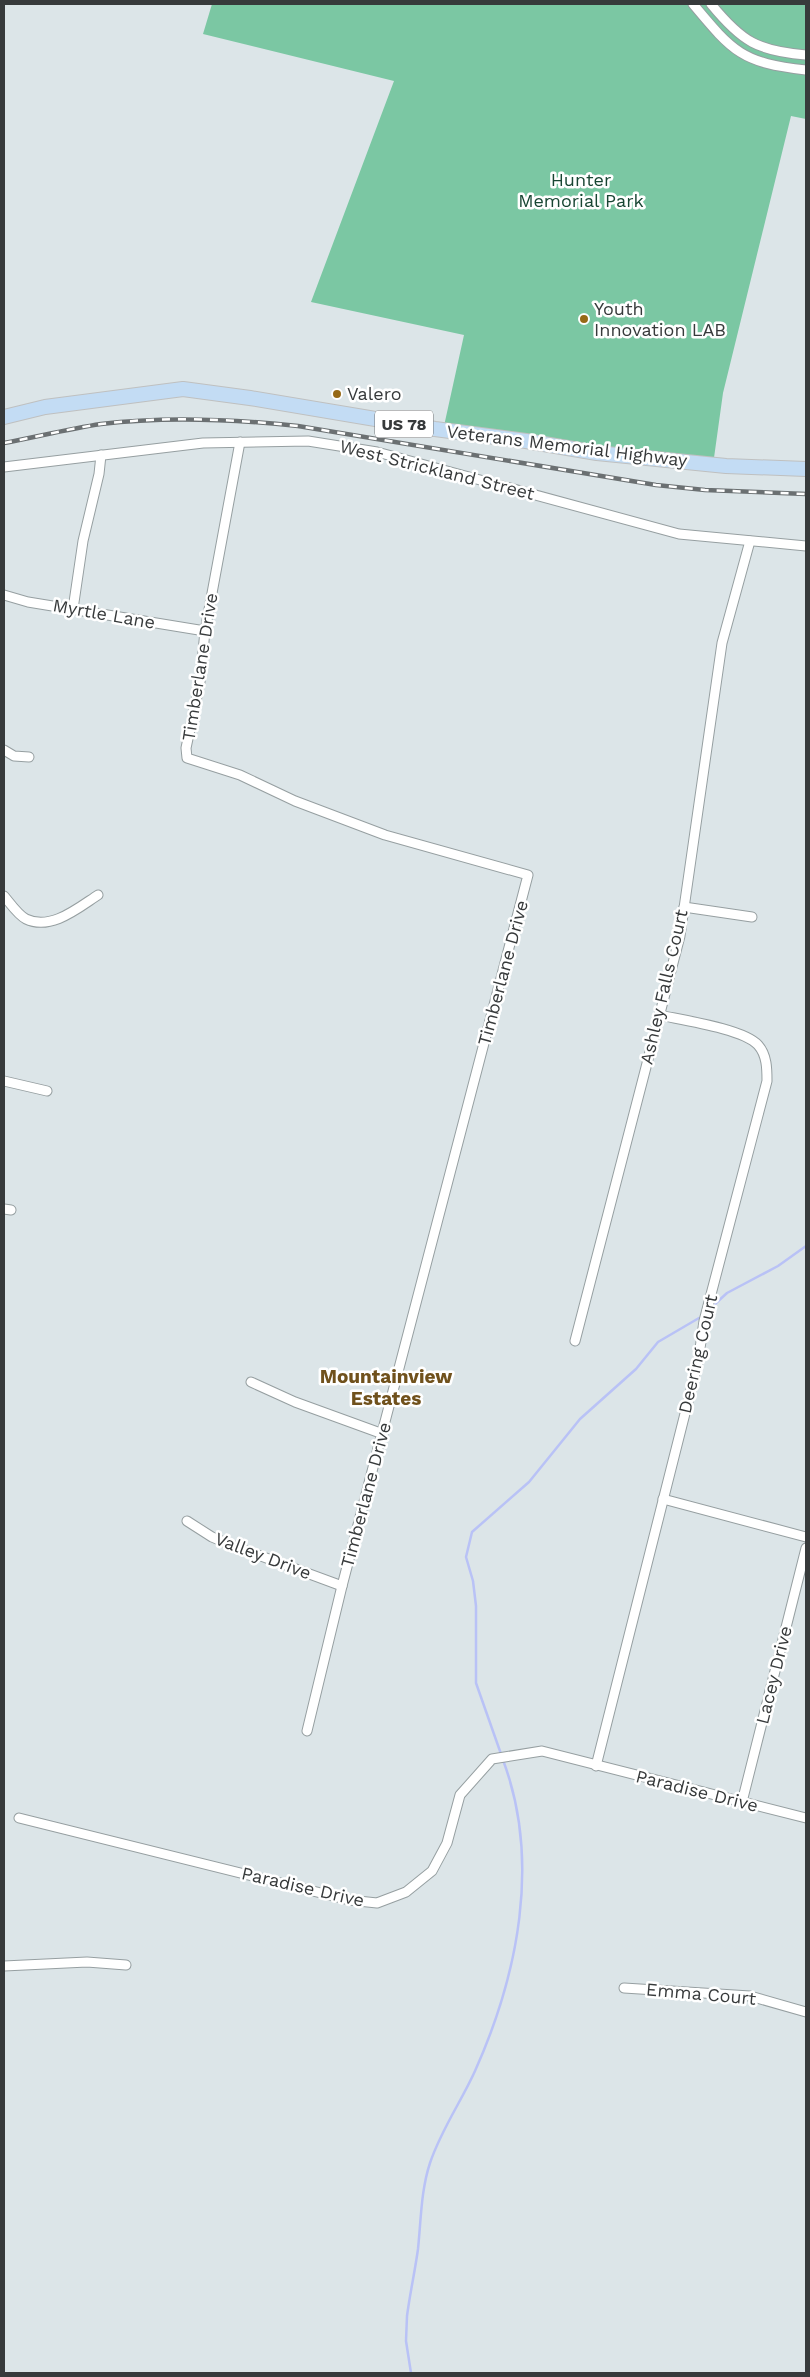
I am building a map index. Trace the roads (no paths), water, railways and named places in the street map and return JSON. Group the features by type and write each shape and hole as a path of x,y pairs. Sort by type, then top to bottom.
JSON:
{"main road":[{"name":"Veterans Memorial Highway","path":"4,417 45,407 183,389 250,398 435,429 526,441 597,454 726,466 806,469"}],"street":[{"path":"693,4 729,46 743,55 770,65 806,70"},
{"path":"711,4 735,31 756,46 780,53 806,55"},
{"name":"West Strickland Street","path":"4,467 177,446 240,442 308,441 377,452 679,534 806,546"},
{"name":"Timberlane Drive","path":"240,442 205,631 200,682 186,748 187,758 240,775 295,801 386,835 528,875 442,1197 383,1434 342,1586 307,1731"},
{"path":"72,609 83,541 99,474 100,455"},
{"name":"Ashley Falls Court","path":"575,1341 680,936 722,643 750,541"},
{"name":"Myrtle Lane","path":"4,595 72,609 205,631"},
{"path":"4,750 14,756 29,757"},
{"path":"4,896 26,919 45,922 64,916 98,895"},
{"path":"684,907 752,917"},
{"name":"Deering Court","path":"596,1766 698,1362 704,1321 767,1081 768,1064 758,1045 744,1034 659,1015"},
{"path":"4,1081 47,1091"},
{"path":"251,1382 295,1402 383,1434"},
{"path":"663,1499 806,1537"},
{"name":"Valley Drive","path":"187,1522 218,1540 342,1586"},
{"name":"Lacey Drive","path":"742,1802 806,1548"},
{"name":"Paradise Drive","path":"19,1818 349,1900 377,1903 406,1892 432,1871 447,1843 460,1795 492,1760 542,1751 806,1818"},
{"path":"4,1966 87,1962 126,1965"},
{"name":"Emma Court","path":"624,1988 750,1996 806,2012"}],"waterway":[{"path":"715,1304 727,1293 778,1266 806,1246"},
{"path":"501,1754 476,1683 476,1606 473,1581 466,1557 472,1532 529,1482 580,1419 636,1369 658,1342 699,1318"},
{"path":"411,2373 406,2341 407,2316 418,2249 423,2194 427,2173 440,2139 475,2071 490,2034 503,1996 513,1957 522,1877 521,1838 514,1798 503,1760"}],"railway":[{"path":"4,443 101,424 174,419 249,422 298,426 656,485 705,490 806,494"}],"place":[{"name":"Youth Innovation LAB","path":"584,319"},
{"name":"Valero","path":"337,394"}],"district":[{"name":"Mountainview Estates","path":"386,1387"}],"park label":[{"name":"Hunter Memorial Park","path":"581,190"}]}
